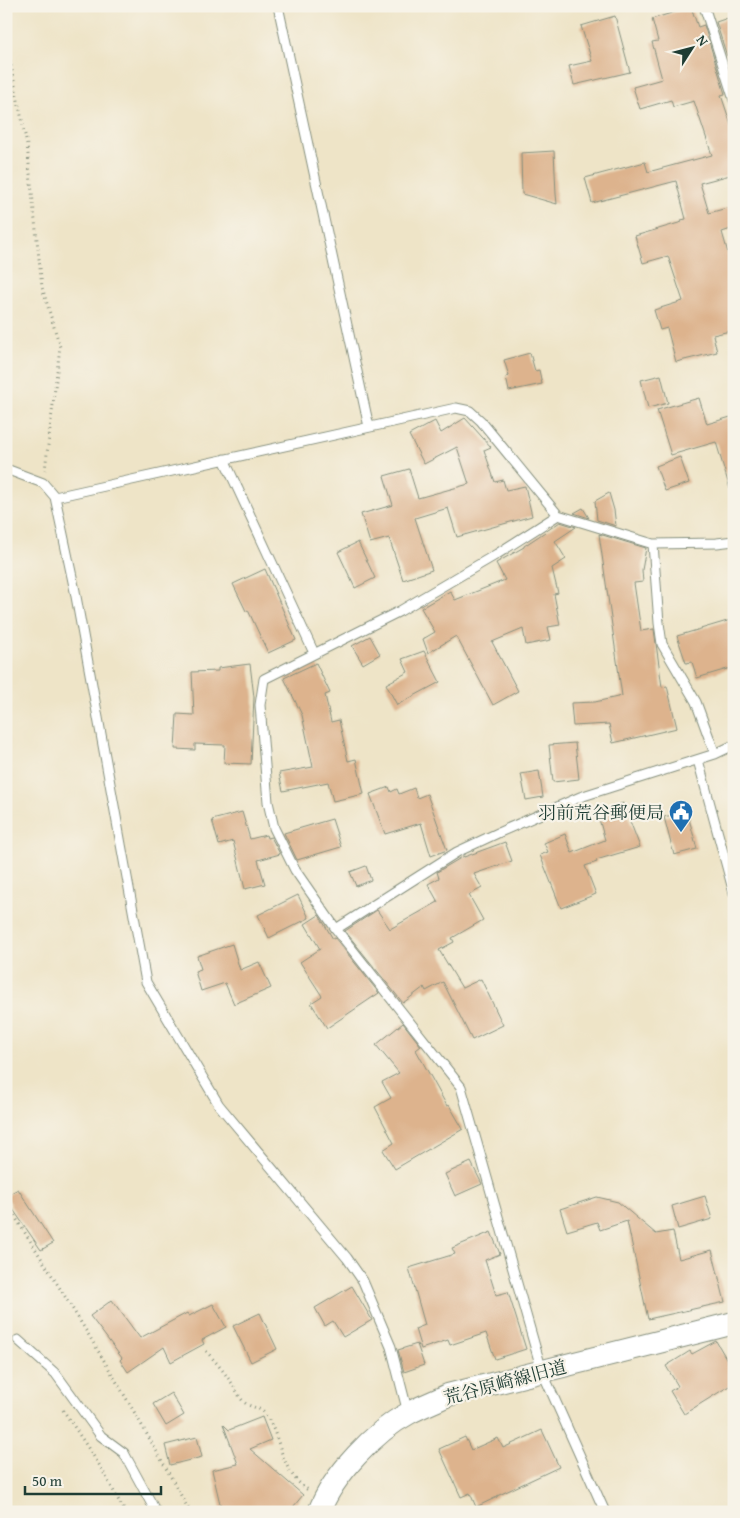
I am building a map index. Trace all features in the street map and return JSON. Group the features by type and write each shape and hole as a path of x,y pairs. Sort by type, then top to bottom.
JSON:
{"street":[{"name":"荒谷原崎線旧道","path":"322,1506 347,1465 385,1430 408,1413 448,1395 734,1323"}],"lane":[{"path":"278,6 369,427"},
{"path":"704,6 734,100"},
{"path":"55,497 456,408 470,411 481,421 558,515 653,544 717,543 734,540"},
{"path":"224,459 314,653"},
{"path":"6,468 43,483 55,497 76,591 146,982 218,1105 347,1258 363,1281 390,1347 408,1413"},
{"path":"558,515 497,554 400,611 264,679 260,705 268,802 274,828 295,870 336,929 461,1087 542,1371 605,1512"},
{"path":"653,544 658,622 662,644 696,702 715,754"},
{"path":"336,929 457,852 500,832 580,797 698,760 734,745"},
{"path":"698,760 734,893"},
{"path":"18,1340 56,1374 101,1436 124,1453 156,1512"}],"path":[{"path":"6,41 27,144 42,287 60,347 43,483"},
{"path":"6,1203 88,1333 190,1512"},
{"path":"206,1352 228,1378 244,1403 263,1412 270,1422 285,1463 300,1485 322,1506"},
{"path":"59,1403 100,1466 125,1512"}],"building":[{"path":"691,7 698,27 704,25 725,94 721,95 734,134 734,174 700,183 709,213 734,206 734,228 722,232 730,260 734,259 734,330 713,335 717,352 676,362 667,328 660,330 654,310 683,301 668,256 643,263 635,236 682,222 681,220 686,219 676,181 592,203 585,178 645,162 648,172 712,155 694,101 673,107 671,100 640,109 633,87 662,79 652,42 658,41 652,19"},
{"path":"615,16 630,72 574,85 569,66 592,61 581,26"},
{"path":"734,16 734,54 727,56 716,22"},
{"path":"554,151 557,204 522,194 521,153"},
{"path":"530,353 535,371 539,370 542,384 509,391 506,377 509,376 504,360"},
{"path":"661,375 668,403 648,408 641,380"},
{"path":"699,398 707,424 734,416 734,489 730,489 716,442 671,455 657,410"},
{"path":"465,418 491,447 484,450 495,482 503,480 506,490 525,486 532,516 457,537 448,508 415,518 432,570 403,580 389,538 370,543 361,514 393,505 384,476 409,469 418,498 469,484 457,447 424,464 409,435 435,421 441,433"},
{"path":"680,457 689,483 665,491 656,466"},
{"path":"609,493 616,526 597,520 595,501"},
{"path":"583,508 589,518 574,513"},
{"path":"560,522 576,527 555,541 566,559 552,568 558,593 554,594 560,625 548,627 551,640 526,645 523,629 492,642 518,691 493,705 456,636 428,653 423,639 435,632 421,608 450,591 455,600 505,580 496,563 524,547"},
{"path":"599,534 646,548 642,570 643,582 634,583 641,631 654,629 662,687 667,686 677,728 613,743 609,724 573,726 571,703 595,702 622,696"},
{"path":"358,542 375,578 355,588 338,552"},
{"path":"265,569 296,640 268,653 248,610 246,611 233,584"},
{"path":"734,619 734,667 697,678 692,662 686,663 677,636"},
{"path":"370,636 380,654 363,664 352,646"},
{"path":"424,651 440,682 397,705 386,684 408,672 402,659"},
{"path":"316,663 330,693 325,695 331,722 339,720 348,761 356,759 364,794 333,801 328,782 283,791 279,773 313,767 302,715 284,678"},
{"path":"250,664 254,697 251,764 224,763 225,745 195,744 195,750 175,749 177,714 194,715 192,672 218,671 218,668"},
{"path":"575,743 579,779 553,782 549,745"},
{"path":"539,771 543,797 526,800 521,774"},
{"path":"389,787 391,792 397,789 399,794 414,788 417,798 427,794 447,850 431,856 421,823 385,834 370,794"},
{"path":"623,803 640,847 596,860 597,862 585,866 596,894 561,908 540,855 548,852 544,843 565,834 572,853 605,840 597,812"},
{"path":"687,811 697,849 674,855 664,817"},
{"path":"242,812 250,839 266,835 267,838 271,837 280,854 258,860 265,884 245,889 233,841 219,845 212,820"},
{"path":"332,819 341,847 297,860 284,833"},
{"path":"505,842 512,861 474,874 482,888 469,895 483,920 452,938 454,942 439,950 462,988 481,979 503,1025 472,1040 443,982 426,991 424,987 403,1003 345,931 377,910 390,929 438,902 428,884 439,878 437,872 464,856"},
{"path":"366,866 371,880 356,886 350,872"},
{"path":"298,895 309,918 269,938 258,915"},
{"path":"319,915 333,939 335,938 379,993 327,1028 311,1003 322,996 300,962 320,949 305,924"},
{"path":"232,944 240,970 259,962 271,988 234,1004 225,983 201,991 195,971 201,969 197,956"},
{"path":"403,1023 421,1046 416,1050 447,1106 449,1105 463,1129 395,1169 383,1150 394,1143 375,1107 391,1098 382,1082 399,1073 376,1045"},
{"path":"471,1162 482,1184 455,1196 445,1174"},
{"path":"18,1189 53,1243 41,1250 10,1205 6,1196"},
{"path":"705,1196 712,1219 678,1229 672,1206"},
{"path":"597,1197 618,1202 656,1234 673,1231 679,1259 712,1250 725,1302 648,1319 627,1221 600,1230 597,1222 567,1231 560,1209"},
{"path":"491,1232 500,1254 485,1260 496,1295 508,1292 526,1349 495,1359 486,1333 450,1345 448,1340 421,1349 415,1329 425,1325 409,1268 455,1254 452,1248"},
{"path":"352,1286 372,1320 343,1337 333,1321 325,1326 315,1308"},
{"path":"112,1300 140,1338 187,1313 189,1316 213,1304 226,1327 202,1340 204,1344 171,1362 164,1347 128,1372 120,1360 122,1358 90,1316"},
{"path":"260,1313 277,1349 251,1362 233,1326"},
{"path":"716,1341 734,1372 734,1383 684,1414 670,1391 678,1386 666,1366 690,1351 692,1354"},
{"path":"417,1344 424,1365 404,1372 398,1350"},
{"path":"171,1393 184,1415 166,1426 153,1404"},
{"path":"262,1417 271,1440 250,1449 303,1495 289,1512 222,1512 212,1470 238,1464 223,1424 229,1430"},
{"path":"542,1430 559,1467 476,1507 470,1493 461,1497 439,1449 465,1437 471,1450 498,1438 503,1448"},
{"path":"197,1437 202,1457 170,1465 165,1445"}],"place":[{"name":"羽前荒谷郵便局","path":"681,833"}]}
